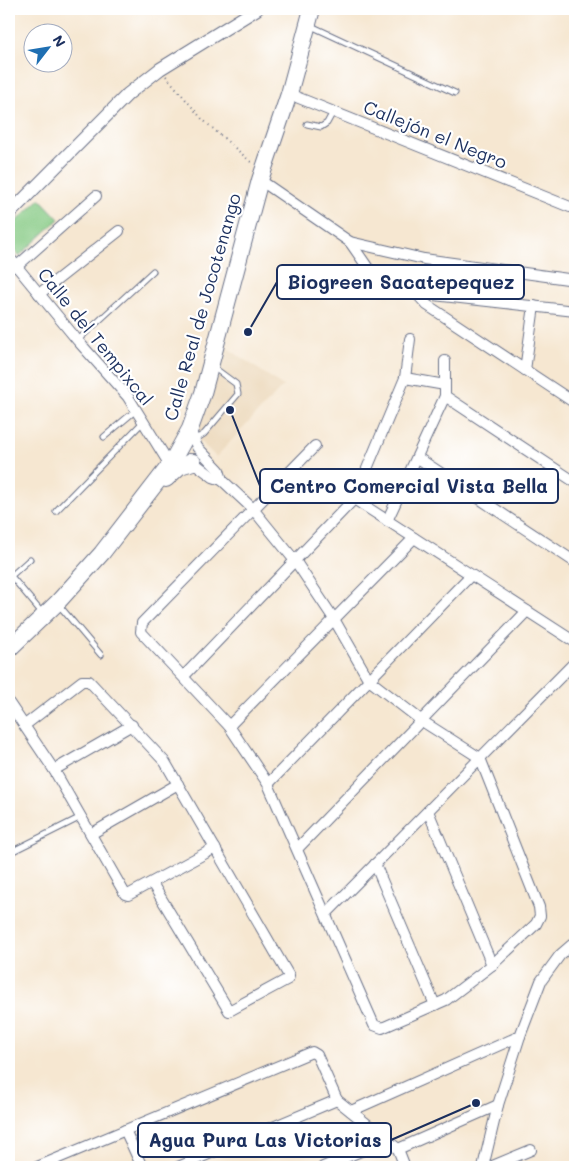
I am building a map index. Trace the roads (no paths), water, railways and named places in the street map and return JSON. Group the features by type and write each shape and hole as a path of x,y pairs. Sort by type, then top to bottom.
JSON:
{"main road":[{"name":"Calle Real de Jocotenango","path":"9,649 57,603 139,508 192,435 262,176 289,94 310,17"},
{"path":"139,508 174,470 198,466"}],"street":[{"path":"9,214 128,94 160,69 257,9"},
{"name":"Callejón el Negro","path":"289,94 570,207"},
{"path":"262,176 350,242 374,275 383,281 416,293 575,311"},
{"path":"16,267 96,196"},
{"path":"39,294 119,231"},
{"path":"350,242 424,260 575,280"},
{"name":"Calle del Tempixcal","path":"9,257 78,341 128,397 143,421 174,459"},
{"path":"416,293 427,305 575,404"},
{"path":"525,370 534,306"},
{"path":"361,482 405,378 410,339"},
{"path":"387,521 418,458 445,396 445,361"},
{"path":"405,378 445,385"},
{"path":"445,396 575,482"},
{"path":"192,435 210,461 219,470 222,480"},
{"path":"174,459 198,466 213,477 222,480 253,509 296,562 334,619 369,680 422,721 480,758 539,907 540,916 536,924 492,965 446,1000 382,1028 377,1028 374,1025 298,848 268,784 229,726 141,632 142,623 253,509 315,446"},
{"path":"418,458 575,562"},
{"path":"198,466 210,461"},
{"path":"184,676 296,562 354,499 575,642"},
{"path":"229,726 414,538"},
{"path":"268,784 471,575"},
{"path":"298,848 527,611"},
{"path":"326,914 575,662"},
{"path":"25,725 85,680 132,725 156,749 178,784 289,976 286,981 231,1011 227,1010 152,883"},
{"path":"9,703 54,770 125,894 128,895 152,883 215,848"},
{"path":"54,770 132,725"},
{"path":"91,834 178,784"},
{"path":"428,811 492,965"},
{"path":"375,864 435,1005"},
{"path":"483,1167 498,1105 520,1036 542,981 554,962 575,942"},
{"path":"350,1111 520,1036"},
{"path":"37,1167 312,1052 317,1055 337,1100 398,1149 405,1167"},
{"path":"178,1167 337,1100"},
{"path":"398,1149 498,1105"},
{"path":"125,1130 142,1167"},
{"path":"323,1167 387,1140"},
{"path":"490,1167 531,1150"}],"lane":[{"path":"310,17 455,93"},
{"path":"307,124 321,127 327,123 333,112"},
{"path":"78,341 153,271"},
{"path":"192,435 204,434 238,394 236,384 210,365"},
{"path":"104,437 136,410"},
{"path":"56,511 143,421"},
{"path":"30,559 10,576 45,616"},
{"path":"57,603 101,655"},
{"path":"9,853 81,817"}],"place":[{"name":"Biogreen Sacatepequez","path":"248,332"},
{"name":"Centro Comercial Vista Bella","path":"230,410"},
{"name":"Agua Pura Las Victorias","path":"476,1103"}]}
